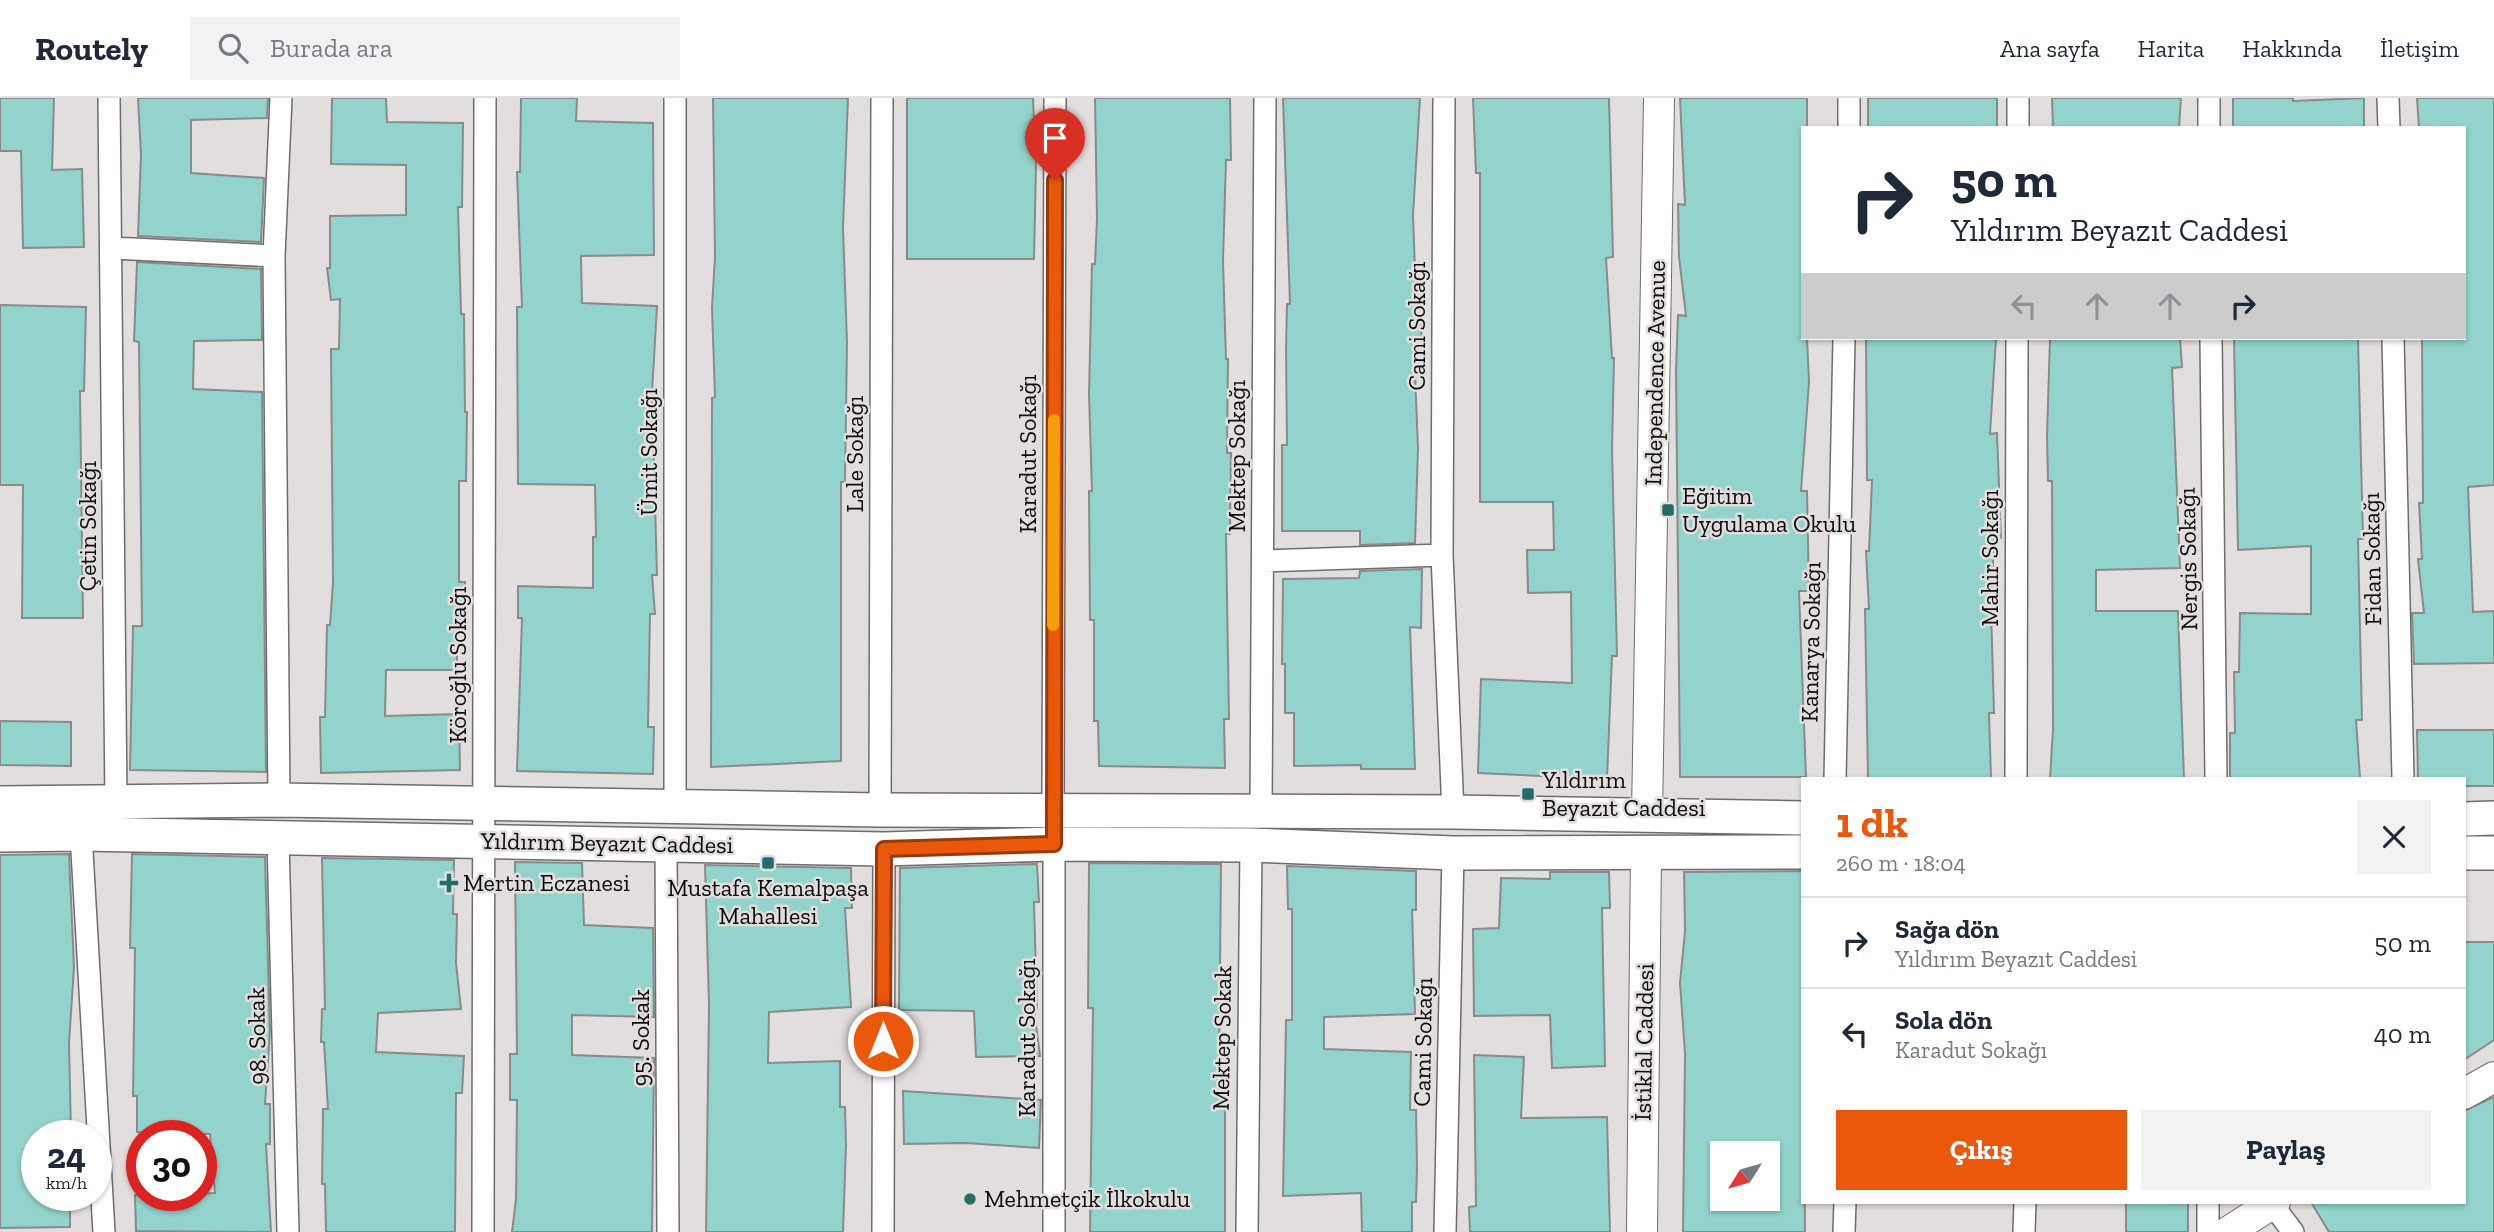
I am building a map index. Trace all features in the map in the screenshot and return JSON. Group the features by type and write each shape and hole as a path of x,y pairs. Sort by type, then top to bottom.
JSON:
{"main road":[{"name":"Yıldırım Beyazıt Caddesi","path":"0,803 116,804 279,800 880,810 1261,814 1453,812 1801,818"},
{"path":"1646,852 1647,815"},
{"path":"2466,819 2494,818"},
{"name":"Yıldırım Beyazıt Caddesi","path":"0,835 666,843 884,849 1054,844 1251,845 1453,853 1801,852"},
{"path":"2466,853 2494,853"}],"street":[{"name":"Çetin Sokağı","path":"109,98 116,804"},
{"path":"279,800 274,256 281,98"},
{"name":"Köroğlu Sokağı","path":"483,1232 485,98"},
{"name":"Ümit Sokağı","path":"675,98 675,805"},
{"name":"Lale Sokağı","path":"880,810 882,98"},
{"name":"Karadut Sokağı","path":"1053,810 1055,98"},
{"name":"Mektep Sokağı","path":"1261,814 1265,98"},
{"name":"Cami Sokağı","path":"1444,98 1442,555 1453,812"},
{"name":"Independence Avenue","path":"1647,815 1659,98"},
{"path":"1849,98 1849,126"},
{"path":"2018,98 2018,126"},
{"path":"2208,98 2209,126"},
{"path":"2388,98 2389,126"},
{"path":"112,248 274,256"},
{"name":"Kanarya Sokağı","path":"1835,777 1844,340"},
{"name":"Mahir Sokağı","path":"2016,777 2017,340"},
{"name":"Nergis Sokağı","path":"2211,340 2217,777"},
{"name":"Fidan Sokağı","path":"2393,340 2403,777"},
{"path":"1263,561 1442,555"},
{"path":"1053,810 1054,844"},
{"path":"81,834 104,1232"},
{"name":"98. Sokak","path":"278,839 288,1232"},
{"name":"95. Sokak","path":"666,843 668,1232"},
{"name":"Karadut Sokağı","path":"1054,844 1054,1232"},
{"name":"Mektep Sokak","path":"1247,1232 1251,845"},
{"path":"883,1232 884,849"},
{"name":"İstiklal Caddesi","path":"1642,1232 1646,852"},
{"name":"Cami Sokağı","path":"1445,1232 1453,853"},
{"path":"2466,1093 2494,1077"},
{"path":"1844,1232 1845,1204"},
{"path":"2024,1232 2025,1204"},
{"path":"2207,1204 2208,1232"},
{"path":"2228,1232 2272,1204"},
{"path":"2275,1204 2293,1232"}],"building":[{"path":"0,98 54,98 52,170 82,169 84,247 23,248 21,151 0,151"},
{"path":"138,98 268,98 267,118 191,120 191,173 264,178 261,242 138,236 141,155"},
{"path":"332,98 386,98 387,122 463,123 462,207 458,207 467,412 466,481 459,481 459,582 465,582 465,620 457,620 457,670 386,670 385,716 459,714 460,770 321,773 320,717 325,717 327,625 330,625 333,583 331,349 339,349 340,299 331,300 327,268 330,268 330,216 406,215 406,165 331,164"},
{"path":"521,98 577,98 576,121 653,123 654,255 581,256 582,303 657,306 652,393 657,575 652,575 655,614 650,614 648,727 654,727 653,774 517,771 522,618 518,618 518,586 593,588 593,537 596,537 595,485 518,484 517,307 522,307 517,172 520,172"},
{"path":"713,98 848,98 843,228 847,342 845,482 841,482 841,761 711,767 712,398 715,397 712,308 715,257"},
{"path":"907,98 1033,98 1036,166 1034,259 907,259"},
{"path":"1095,98 1230,98 1231,160 1226,160 1223,261 1228,359 1227,453 1231,453 1230,534 1226,534 1229,719 1224,719 1225,768 1099,766 1098,721 1094,721 1094,620 1090,620 1089,491 1092,491 1089,394 1092,264 1095,264 1097,219"},
{"path":"1283,98 1420,98 1413,215 1417,325 1421,325 1422,348 1414,349 1418,448 1415,543 1360,545 1360,531 1282,531 1282,445 1287,445 1286,349 1287,304 1290,304"},
{"path":"1473,98 1609,98 1613,257 1606,258 1614,358 1612,449 1617,656 1612,656 1607,779 1478,773 1481,679 1572,683 1571,592 1528,593 1527,550 1554,550 1553,502 1480,502 1480,173 1476,173"},
{"path":"1680,98 1807,98 1807,126 1801,126 1801,340 1807,340 1809,382 1801,491 1807,491 1809,591 1799,591 1806,777 1680,777 1676,370 1678,315 1686,316 1679,257 1678,204 1685,205"},
{"path":"1868,98 1997,98 1997,126 1868,126"},
{"path":"2052,98 2181,98 2179,126 2053,126"},
{"path":"2233,98 2293,98 2293,101 2364,98 2364,126 2233,126"},
{"path":"2417,98 2494,98 2494,485 2468,487 2473,612 2494,611 2494,663 2414,664 2412,613 2424,613 2418,559 2422,559 2419,503 2423,503 2422,340 2466,340 2466,126 2419,126"},
{"path":"137,262 261,269 262,340 194,341 193,389 262,392 266,772 130,770 133,626 142,626 139,342 134,341"},
{"path":"0,305 86,307 84,391 80,391 83,618 22,618 23,485 0,485"},
{"path":"1866,340 1996,340 1990,434 1997,433 2001,538 1994,538 1991,607 1994,713 1989,713 1991,777 1868,777 1865,609 1869,609 1866,551 1869,551 1872,480 1867,480"},
{"path":"2050,340 2180,340 2182,367 2172,368 2180,568 2096,570 2096,611 2178,611 2184,777 2050,777 2053,729 2052,481 2048,481"},
{"path":"2234,340 2358,340 2363,539 2358,539 2362,720 2356,720 2360,777 2230,777 2230,733 2235,733 2234,672 2239,672 2240,613 2311,614 2311,546 2238,550"},
{"path":"1422,569 1421,628 1410,627 1415,769 1361,769 1361,765 1294,766 1294,713 1285,713 1285,664 1282,664 1283,579 1359,578 1360,571"},
{"path":"0,721 71,722 71,766 0,765"},
{"path":"2417,730 2494,730 2494,786 2466,786 2466,777 2418,777"},
{"path":"69,854 74,967 69,1043 71,1120 21,1120 21,1211 70,1211 70,1227 0,1228 0,855"},
{"path":"132,854 265,857 270,1031 265,1104 270,1104 270,1144 266,1144 271,1232 136,1231 135,1211 217,1211 217,1120 137,1120 137,1096 133,1096 135,948 130,948"},
{"path":"322,858 454,860 453,914 457,914 456,963 461,1009 378,1013 376,1052 464,1056 462,1093 456,1093 455,1232 326,1232 325,1184 322,1184 323,1109 328,1109 324,1042 321,1042 322,1009 325,1009"},
{"path":"515,862 582,863 584,925 653,928 654,1017 572,1015 572,1055 654,1058 652,1232 512,1232 516,1199 517,1100 510,1100 510,1054 517,1054"},
{"path":"1089,863 1221,864 1219,1070 1225,1070 1225,1232 1090,1232 1093,1008 1088,1008"},
{"path":"1037,864 1039,902 1034,902 1037,1009 1034,1009 1040,1056 976,1057 974,1011 899,1010 900,868"},
{"path":"705,865 851,868 852,908 845,908 851,1007 769,1012 768,1063 840,1061 840,1107 845,1107 846,1145 843,1232 706,1232 709,1005"},
{"path":"1287,866 1416,871 1416,910 1412,910 1415,1014 1324,1017 1324,1049 1411,1052 1410,1110 1416,1110 1417,1168 1416,1202 1412,1202 1412,1232 1362,1232 1361,1193 1283,1196 1286,1020 1292,1020 1292,909 1288,909"},
{"path":"1801,871 1801,1204 1805,1204 1805,1232 1683,1232 1685,1053 1680,983 1685,931 1684,872"},
{"path":"1550,872 1609,872 1610,908 1602,908 1605,1066 1552,1068 1550,1015 1474,1016 1473,929 1499,928 1501,878 1550,879"},
{"path":"2466,942 2494,942 2494,1040 2466,1059"},
{"path":"1474,1055 1524,1057 1521,1118 1607,1117 1610,1232 1470,1232 1469,1207 1476,1206"},
{"path":"903,1091 1041,1100 1039,1148 966,1143 904,1144"},
{"path":"2494,1097 2494,1232 2329,1232 2312,1204 2466,1204 2466,1110"},
{"path":"2126,1204 2188,1204 2188,1232 2126,1232"}],"slow traffic":[{"path":"1053,625 1054,420"}],"place":[{"name":"Eğitim Uygulama Okulu","path":"1668,510"},
{"name":"Yıldırım Beyazıt Caddesi","path":"1528,794"},
{"name":"Mustafa Kemalpaşa Mahallesi","path":"768,863"},
{"name":"Mertin Eczanesi","path":"449,883"},
{"name":"Mehmetçik İlkokulu","path":"970,1199"}],"route":[{"path":"883,1041 884,849 1054,844 1055,180"}]}
